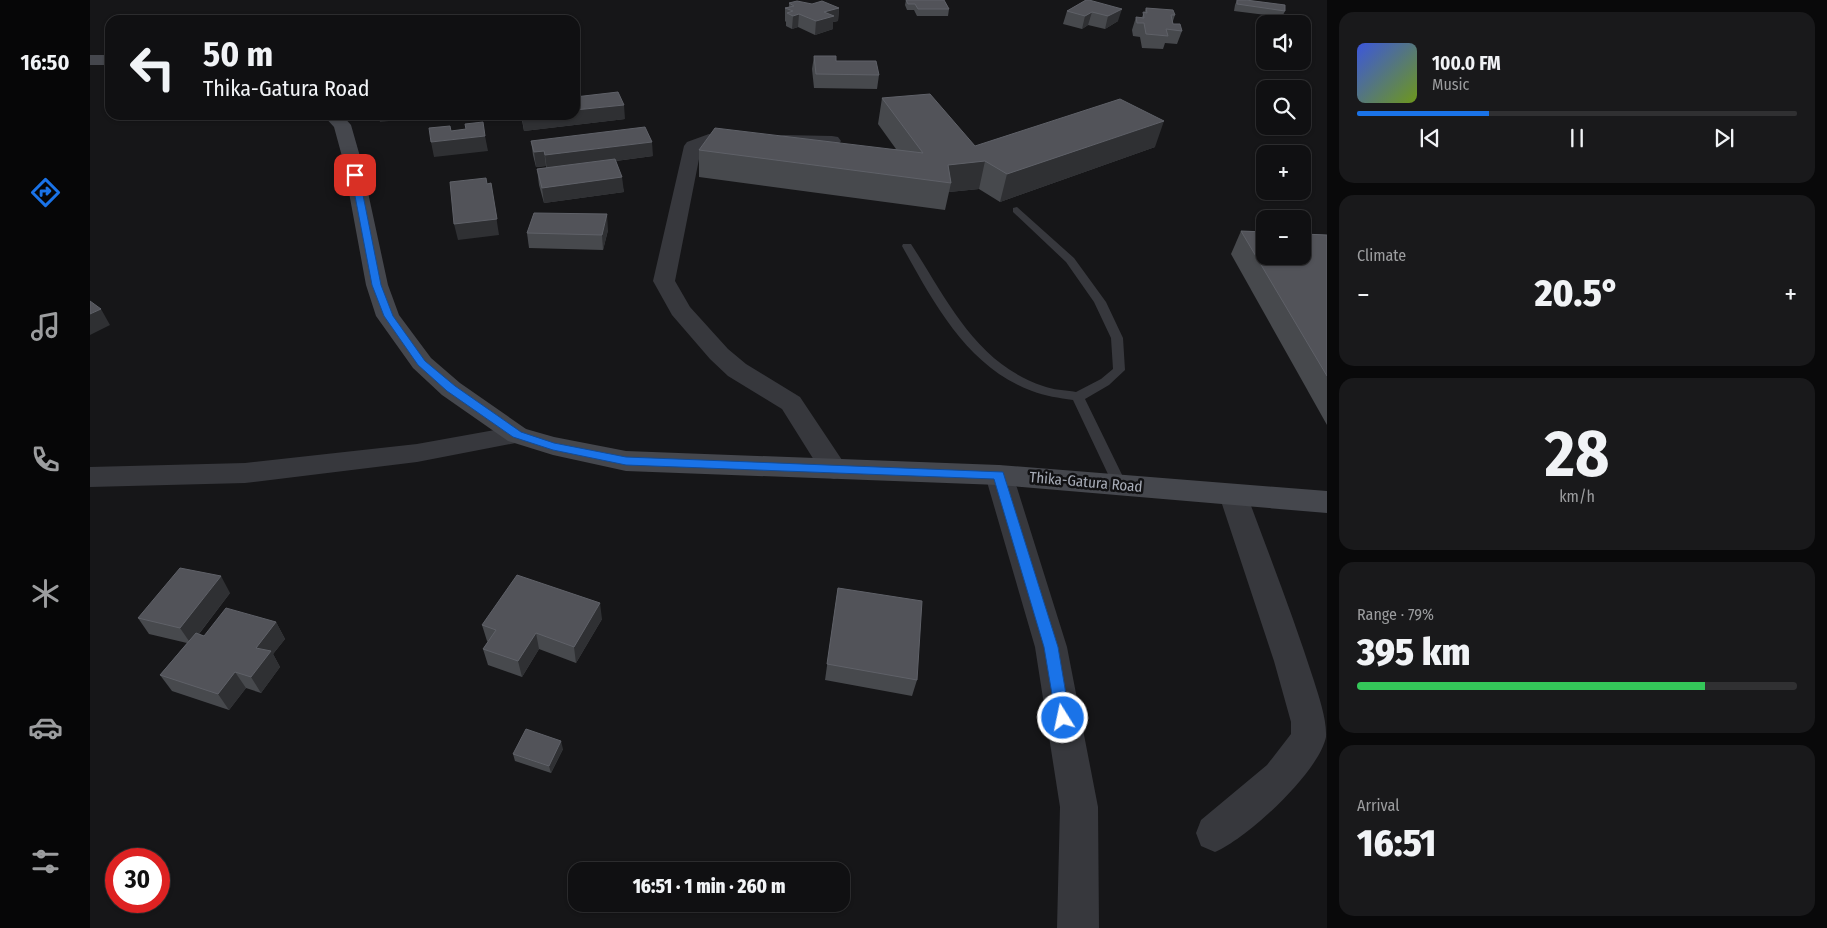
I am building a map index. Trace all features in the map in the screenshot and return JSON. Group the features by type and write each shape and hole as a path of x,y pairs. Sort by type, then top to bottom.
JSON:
{"main road":[{"path":"90,60 105,60"},
{"name":"Thika-Gatura Road","path":"337,120 342,125 352,160 377,285 388,316 422,363 451,389 517,435 553,446 626,461 999,475 1327,502"}],"street":[{"path":"832,141 709,138 693,146 664,281 680,310 719,354 737,370 791,402 834,469"},
{"path":"90,477 273,470 426,452 517,435"},
{"path":"999,475 1051,647 1078,807 1078,928"},
{"path":"1215,833 1292,766 1310,734 1303,697 1233,495"}],"lane":[{"path":"908,246 940,302 967,342 1002,370 1034,387 1078,397 1106,382 1119,370 1117,338 1100,302 1070,260 1016,210"},
{"path":"1078,397 1120,485"}],"building":[{"path":"906,0 944,0 949,9 918,9 915,4 908,4"},
{"path":"1086,0 1122,9 1108,16 1092,12 1085,16 1067,11"},
{"path":"1237,0 1285,5 1285,11 1237,4"},
{"path":"797,1 812,4 822,1 839,8 824,12 834,16 816,21 799,14 793,16 787,13 793,11 785,8 794,6 789,3"},
{"path":"1146,8 1173,10 1175,15 1171,15 1173,24 1180,24 1182,31 1166,29 1168,36 1146,34 1144,23 1137,23 1136,17 1144,18 1143,12 1147,13"},
{"path":"814,56 836,56 836,61 876,61 879,75 816,74"},
{"path":"618,92 624,105 580,109 580,96"},
{"path":"930,94 975,146 1120,99 1164,121 1007,174 985,161 948,165 951,183 699,150 715,128 923,153 882,98"},
{"path":"483,122 485,136 431,142 429,128 450,126 451,131 466,129 465,124"},
{"path":"645,127 652,142 545,155 544,151 534,152 531,141"},
{"path":"615,159 622,177 542,188 537,169"},
{"path":"486,178 487,184 491,183 497,219 454,224 450,182"},
{"path":"534,213 607,214 602,235 527,233"},
{"path":"1241,231 1256,232 1256,256"},
{"path":"1311,234 1327,235 1327,376 1261,265 1311,265"},
{"path":"90,301 101,309 90,314"},
{"path":"180,568 221,576 180,628 138,618"},
{"path":"517,575 600,603 574,647 536,633 518,661 483,649 496,630 482,625"},
{"path":"838,588 922,601 917,680 827,664"},
{"path":"226,608 276,622 256,648 271,651 251,677 235,672 218,694 160,675 196,633 204,636"},
{"path":"526,729 561,741 549,766 513,754"}],"route":[{"path":"355,175 377,285 388,316 404,341 422,363 451,389 517,435 553,446 626,461 999,475 1051,647 1063,718"}]}
